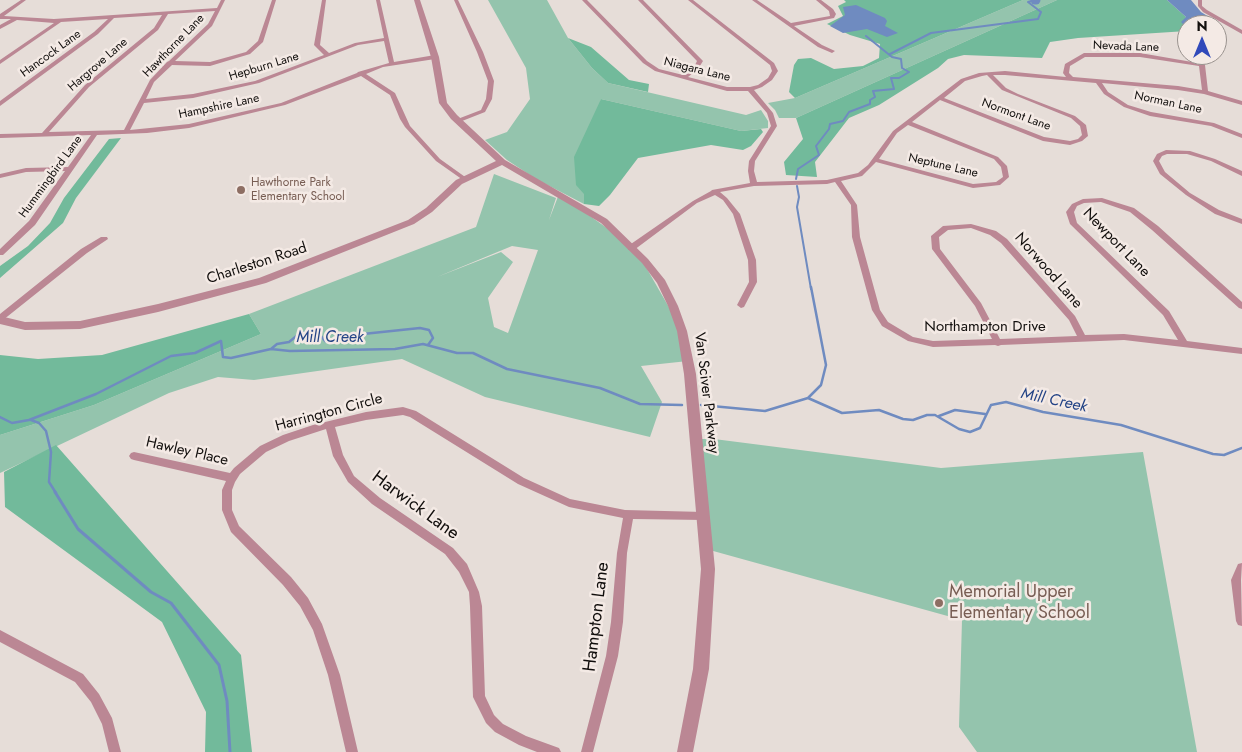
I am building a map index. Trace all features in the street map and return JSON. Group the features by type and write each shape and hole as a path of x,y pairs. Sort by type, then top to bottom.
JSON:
{"street":[{"path":"0,16 24,0"},
{"name":"Hawthorne Lane","path":"126,132 152,81 207,29 222,0"},
{"path":"169,63 210,64 248,53 260,42 274,0"},
{"path":"324,0 317,45 328,56"},
{"path":"378,0 392,64"},
{"name":"Van Sciver Parkway","path":"417,0 435,57 443,103 457,121 502,162 516,172 596,216 645,261 660,282 673,306 682,331 692,394 708,569 701,669 684,752"},
{"path":"456,0 491,81 489,99 483,111 457,121"},
{"name":"Niagara Lane","path":"584,0 648,65 657,70 720,88 750,89 769,80 776,71 774,67 690,0"},
{"path":"640,0 700,61 696,68 683,78"},
{"path":"754,0 820,46 832,51"},
{"path":"791,26 832,18 831,10 818,0"},
{"path":"1200,0 1200,6 1205,11 1242,32"},
{"path":"0,16 15,19 59,20 219,9"},
{"name":"Hargrove Lane","path":"44,134 87,86 156,29 166,13"},
{"name":"Hancock Lane","path":"0,104 96,33 112,17"},
{"path":"0,27 15,19"},
{"path":"0,62 46,32 59,20"},
{"name":"Hepburn Lane","path":"143,101 185,97 248,84 282,74 357,44 387,39"},
{"name":"Nevada Lane","path":"1071,78 1066,73 1067,65 1084,55 1132,54 1177,61"},
{"name":"Hampshire Lane","path":"0,136 126,132 179,128 302,98 360,74 392,64 435,57"},
{"path":"1202,65 1205,92"},
{"path":"631,248 695,202 714,191 754,184 838,181 860,175 875,160 889,138 908,122 967,78 988,73 1098,80 1178,88 1205,92 1242,103"},
{"name":"Normont Lane","path":"939,98 1043,139 1070,143 1080,140 1085,136 1083,125 1074,117 1016,96 1004,89 988,73"},
{"path":"360,74 393,94 408,127 438,160 465,179"},
{"name":"Norman Lane","path":"1098,80 1109,95 1131,108 1164,116 1206,122 1242,136"},
{"path":"750,89 770,113 774,126 752,161 751,171 754,184"},
{"name":"Neptune Lane","path":"875,160 973,186 998,184 1006,177 1008,173 1003,164 991,156 908,122"},
{"name":"Hummingbird Lane","path":"0,253 32,223 96,132"},
{"path":"1242,174 1208,157 1188,152 1170,151 1159,156 1156,160 1162,173 1188,194 1217,212 1242,222"},
{"name":"Charleston Road","path":"0,319 25,326 80,325 247,286 411,222 429,210 465,179 502,162"},
{"path":"0,176 26,170 69,169"},
{"path":"479,172 507,170 516,172"},
{"name":"Northampton Drive","path":"838,181 854,205 859,246 876,310 885,324 902,335 922,343 998,343 1135,338 1242,351"},
{"path":"714,191 725,199 736,214 752,260 753,282 741,305"},
{"name":"Newport Lane","path":"1184,344 1166,313 1074,224 1070,212 1074,205 1083,201 1102,200 1132,210 1155,228 1242,306"},
{"name":"Norwood Lane","path":"998,343 978,306 936,249 935,236 946,228 971,226 993,233 1004,241 1072,318 1083,339"},
{"path":"0,319 84,251 104,239"},
{"name":"Harrington Circle","path":"352,752 332,667 318,628 295,591 278,571 242,537 230,519 226,501 227,490 233,478 254,457 274,443 372,415 402,411 413,414 509,474 544,493 583,507 629,514 704,516"},
{"name":"Harwick Lane","path":"330,426 338,456 351,480 376,500 449,551 466,574 474,592 476,606 479,697 490,719 499,728 523,741 555,752"},
{"name":"Hawley Place","path":"134,456 233,478"},
{"name":"Hampton Lane","path":"587,752 612,656 617,622 622,553 629,514"},
{"path":"1242,568 1236,580 1242,621"},
{"path":"0,636 79,678 95,698 108,722 115,752"}],"green space":[{"path":"488,0 547,0 568,38 592,68 608,83 746,115 761,110 768,121 768,128 741,131 601,99 584,204 536,179 507,160 485,140 507,132 530,99 526,68"},
{"path":"844,0 1023,0 795,98 789,92 794,65 798,59 811,58 834,69 863,66 879,58 880,44 850,35 827,24 843,16 838,6 846,2"},
{"path":"1023,0 1057,0 796,118 779,118 775,110 768,103 795,98"},
{"path":"1057,0 1167,0 1184,15 1177,15 1177,32 1078,38 1050,42 1042,58 964,55 948,59 938,68 879,105 849,118 815,162 817,177 786,175 784,162 803,139 796,118"},
{"path":"568,38 591,47 629,80 649,84 648,92 608,83 592,68"},
{"path":"601,99 741,131 761,129 763,132 751,146 743,150 711,145 638,158 610,195 599,206 584,204 584,194 576,185 574,157"},
{"path":"121,138 76,198 63,223 0,278 0,266 28,246 50,223 64,198 109,139"},
{"path":"494,174 556,198 549,220 559,194 635,248 682,330 688,361 641,366 662,402 650,437 485,397 402,359 254,380 218,377 169,393 0,473 0,435 94,405 261,334 249,314 476,227","holes":["512,246 538,250 508,333 494,327 488,298 513,262 501,252 437,277"]},
{"path":"249,314 261,334 94,405 0,435 0,355 38,359 102,355"},
{"name":"Memorial Upper Elementary School","path":"695,439 714,439 941,468 1143,452 1197,752 977,752 959,727 962,620 706,549"},
{"path":"56,445 241,655 252,752 205,752 206,712 162,622 5,507 4,472"}],"water":[{"path":"1167,0 1191,0 1206,15 1184,15"},
{"path":"856,5 885,18 887,21 885,26 898,33 887,37 867,29 843,33 830,26 845,15 843,7"}],"waterway":[{"path":"890,54 931,33 1038,19 1041,12 1028,2 1035,0"},
{"path":"796,179 798,169 819,155 816,146 829,129 830,124 843,121 849,112 870,104 870,100 875,97 873,91 894,89 891,78 899,78 909,72 902,68 901,59 892,57 866,36"},
{"path":"797,186 799,197 797,207 811,289"},
{"path":"808,398 821,385 826,365 811,287"},
{"path":"271,349 277,344 289,342 299,334 311,331 317,331 325,341 331,343 344,336 420,328 429,330 433,338 428,345"},
{"name":"Mill Creek","path":"0,417 12,423 29,420 96,394 171,356 195,353 221,341 223,357 231,358 271,349"},
{"name":"Mill Creek","path":"271,349 290,351 395,349 423,344 457,353 473,353 507,369 600,388 640,404 682,405"},
{"name":"Mill Creek","path":"701,405 765,411 808,398"},
{"name":"Mill Creek","path":"808,398 842,413 879,410 903,419 913,420 927,415 935,415 959,429 970,432 980,428 991,405 1006,402 1043,412 1121,425 1213,454 1224,455 1242,448"},
{"path":"939,416 955,410 985,414"},
{"path":"31,420 39,423 46,431 51,452 49,482 56,493"},
{"path":"55,492 78,529 151,592 171,603 219,665 227,701 230,752"}],"place":[{"name":"Hawthorne Park Elementary School","path":"241,190"},
{"name":"Memorial Upper Elementary School","path":"939,603"}]}
